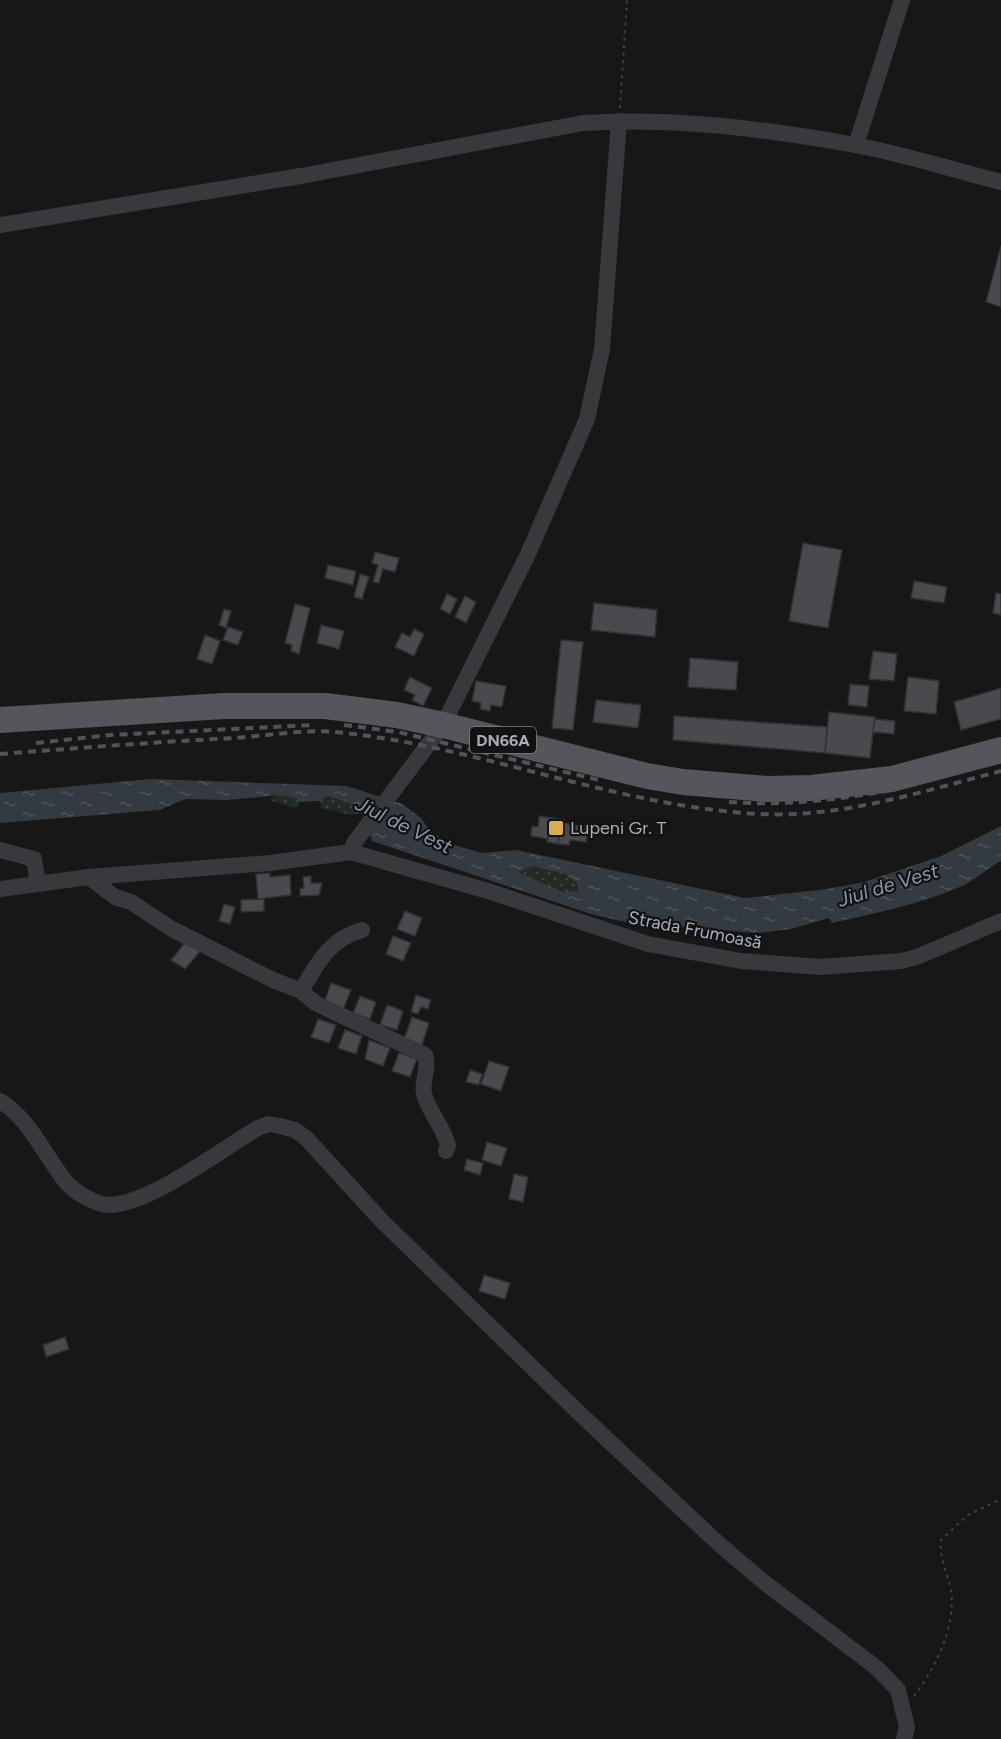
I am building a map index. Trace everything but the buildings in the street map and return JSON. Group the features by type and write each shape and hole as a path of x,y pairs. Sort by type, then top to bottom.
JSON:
{"main road":[{"name":"DN66A","path":"0,720 282,705 360,710 443,725 683,783 767,789 811,788 892,779 1001,750"}],"street":[{"path":"856,146 902,0"},
{"path":"0,889 89,877 270,863 352,848 401,778 443,725 528,554 587,419 602,349 619,121"},
{"path":"0,225 301,176 583,123 619,121 724,127 856,146 1001,182"},
{"name":"Strada Frumoasă","path":"352,848 648,944 741,961 820,967 901,961 917,957 1001,921"},
{"path":"0,850 34,860 38,883"},
{"path":"89,877 115,897 132,902 172,929 273,980 301,991 316,1004 425,1055 428,1063 424,1094 446,1135 448,1146 446,1151"},
{"path":"301,991 329,947 339,939 362,930"},
{"path":"0,1101 14,1112 67,1183 95,1202 109,1205 139,1199 258,1128 269,1124 295,1130 381,1220 578,1412 719,1544 765,1583 877,1668 898,1690 907,1727 904,1739"}],"path":[{"path":"619,121 627,0"},
{"path":"903,1710 931,1673 951,1614 951,1590 940,1552 941,1540 968,1515 1001,1499"}],"shaded area":[{"path":"278,795 296,798 300,805 296,808 272,801 271,797"},
{"path":"327,796 352,803 364,813 350,815 321,808 320,801"},
{"path":"532,866 565,874 577,883 578,892 563,892 517,872"}],"water":[{"name":"Jiul de Vest","path":"151,779 347,786 402,804 421,818 431,832 451,844 482,853 516,850 745,898 827,889 864,882 941,856 1001,826 1001,861 967,883 931,898 832,923 829,918 791,929 757,933 681,927 651,928 591,914 372,841 363,815 354,805 327,796 320,801 299,802 296,798 278,795 228,800 186,799 159,810 0,823 0,793","holes":["532,866 565,874 577,883 578,891 563,892 518,872"]}],"railway":[{"path":"36,743 110,735 314,725"},
{"path":"344,725 398,732 599,780"},
{"path":"0,754 298,732 336,732 390,739 443,750 654,800 707,809 761,814 822,812 852,807 1001,771"},
{"path":"729,802 808,801 887,791"}],"place":[{"name":"Lupeni Gr. T","path":"556,828"}]}
